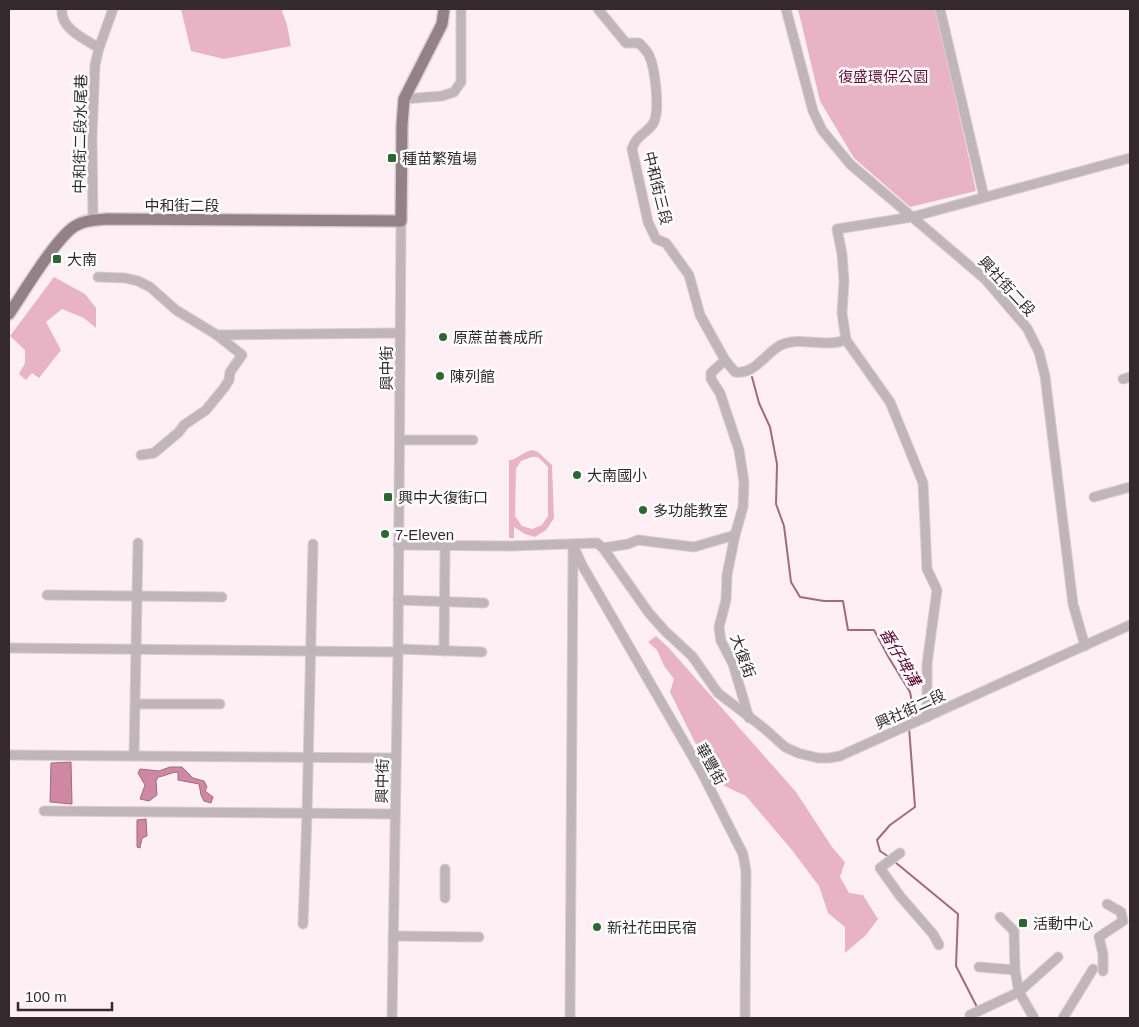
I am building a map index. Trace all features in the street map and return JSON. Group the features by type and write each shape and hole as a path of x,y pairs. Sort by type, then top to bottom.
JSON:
{"main road":[{"path":"401,221 404,100 442,24 444,9"},
{"name":"中和街二段","path":"9,314 57,245 70,230 77,224 93,220 401,221"}],"street":[{"path":"62,9 62,16 69,28 99,48"},
{"name":"中和街二段水尾巷","path":"93,220 95,65 113,9"},
{"path":"404,100 442,96 454,92 461,82 461,9"},
{"name":"中和街三段","path":"598,9 626,43 639,43 649,54 656,85 656,114 653,124 634,142 632,149 648,222 656,239 666,244 688,275 700,315 725,360"},
{"name":"興社街二段","path":"786,9 814,112 822,130 850,164 985,279 1028,328 1039,352 1045,376 1073,604 1085,646"},
{"path":"940,9 984,197"},
{"path":"927,717 927,664 937,590 927,569 923,483 890,402 846,340 842,313 844,280 842,254 837,229 912,217 1130,158"},
{"name":"興中街","path":"392,1018 398,651 401,221"},
{"path":"98,277 126,278 150,287 176,310 217,335 242,355 230,372 229,380 206,410 184,425 179,432 154,453 141,455"},
{"path":"217,335 400,333"},
{"path":"725,360 735,372 742,373 749,370 781,346 796,342 822,344 846,340"},
{"name":"大復街","path":"725,360 711,372 711,379 720,393 730,423 738,450 744,482 743,507 735,535 727,575 726,600 719,627 721,641 732,664 749,718"},
{"path":"400,440 473,440"},
{"path":"1094,497 1130,487"},
{"path":"603,548 628,544 638,540 694,547 735,535"},
{"path":"134,756 138,543"},
{"path":"398,545 573,545 596,543 603,548 649,613 692,656 718,694 749,718"},
{"path":"303,924 313,544"},
{"path":"444,651 445,545"},
{"path":"570,1018 573,545"},
{"name":"華豐街","path":"573,545 702,774 743,854 746,871 745,1018"},
{"path":"47,595 222,597"},
{"path":"398,600 484,603"},
{"name":"興社街二段","path":"749,718 785,747 798,754 818,758 840,756 1130,626"},
{"path":"9,648 482,652"},
{"path":"135,704 220,704"},
{"path":"9,756 396,758"},
{"path":"44,811 395,814"},
{"path":"900,853 880,868 939,945"},
{"path":"445,869 445,898"},
{"path":"1063,1018 1098,970 1103,954 1099,937 1123,922 1121,912 1107,904"},
{"path":"1000,917 1014,931 1015,970 1019,992 1034,1018"},
{"path":"393,936 479,937"},
{"path":"970,1015 1019,992 1058,957"},
{"path":"979,966 1015,970"}],"green space":[{"path":"181,9 283,9 291,46 224,59 191,51"},
{"name":"復盛環保公園","path":"798,9 939,9 949,68 976,191 910,207 854,158 820,101"},
{"path":"54,277 85,294 96,308 96,328 84,318 62,309 46,322 61,350 39,378 32,373 26,380 19,374 25,363 25,350 10,336"},
{"path":"528,451 538,452 552,465 554,518 546,530 535,537 525,534 514,527 514,538 509,538 509,460 515,459","holes":["538,457 548,467 548,516 542,525 532,529 522,526 515,516 516,469 521,461"]},
{"path":"656,636 668,647 796,792 832,847 845,862 840,877 849,893 863,895 878,919 866,935 845,953 845,927 828,913 819,886 791,849 746,796 714,781 670,692 674,679 664,666 657,650 648,642"}],"shaded area":[{"path":"71,762 72,804 50,802 51,763"},
{"path":"170,767 182,767 193,778 204,781 207,787 205,791 213,797 211,803 204,801 199,784 178,780 178,772 158,777 156,781 157,795 149,801 140,799 145,785 138,773 140,769 159,771"},
{"path":"146,819 147,836 142,838 140,848 137,847 137,820"}],"waterway":[{"name":"番仔埤溝","path":"752,377 759,403 770,427 777,464 776,504 784,526 791,582 800,597 824,601 843,601 848,630 874,630 910,692 913,708 911,720"},
{"name":"番仔埤溝","path":"889,857 880,851 877,840 890,825 915,807 909,727"},
{"name":"番仔埤溝","path":"895,862 958,914 956,966 977,1007"}],"place":[{"name":"種苗繁殖場","path":"392,158"},
{"name":"大南","path":"57,259"},
{"name":"原蔗苗養成所","path":"443,337"},
{"name":"陳列館","path":"440,376"},
{"name":"大南國小","path":"577,475"},
{"name":"興中大復街口","path":"388,497"},
{"name":"多功能教室","path":"643,510"},
{"name":"7-Eleven","path":"385,534"},
{"name":"活動中心","path":"1023,923"},
{"name":"新社花田民宿","path":"597,927"}]}
